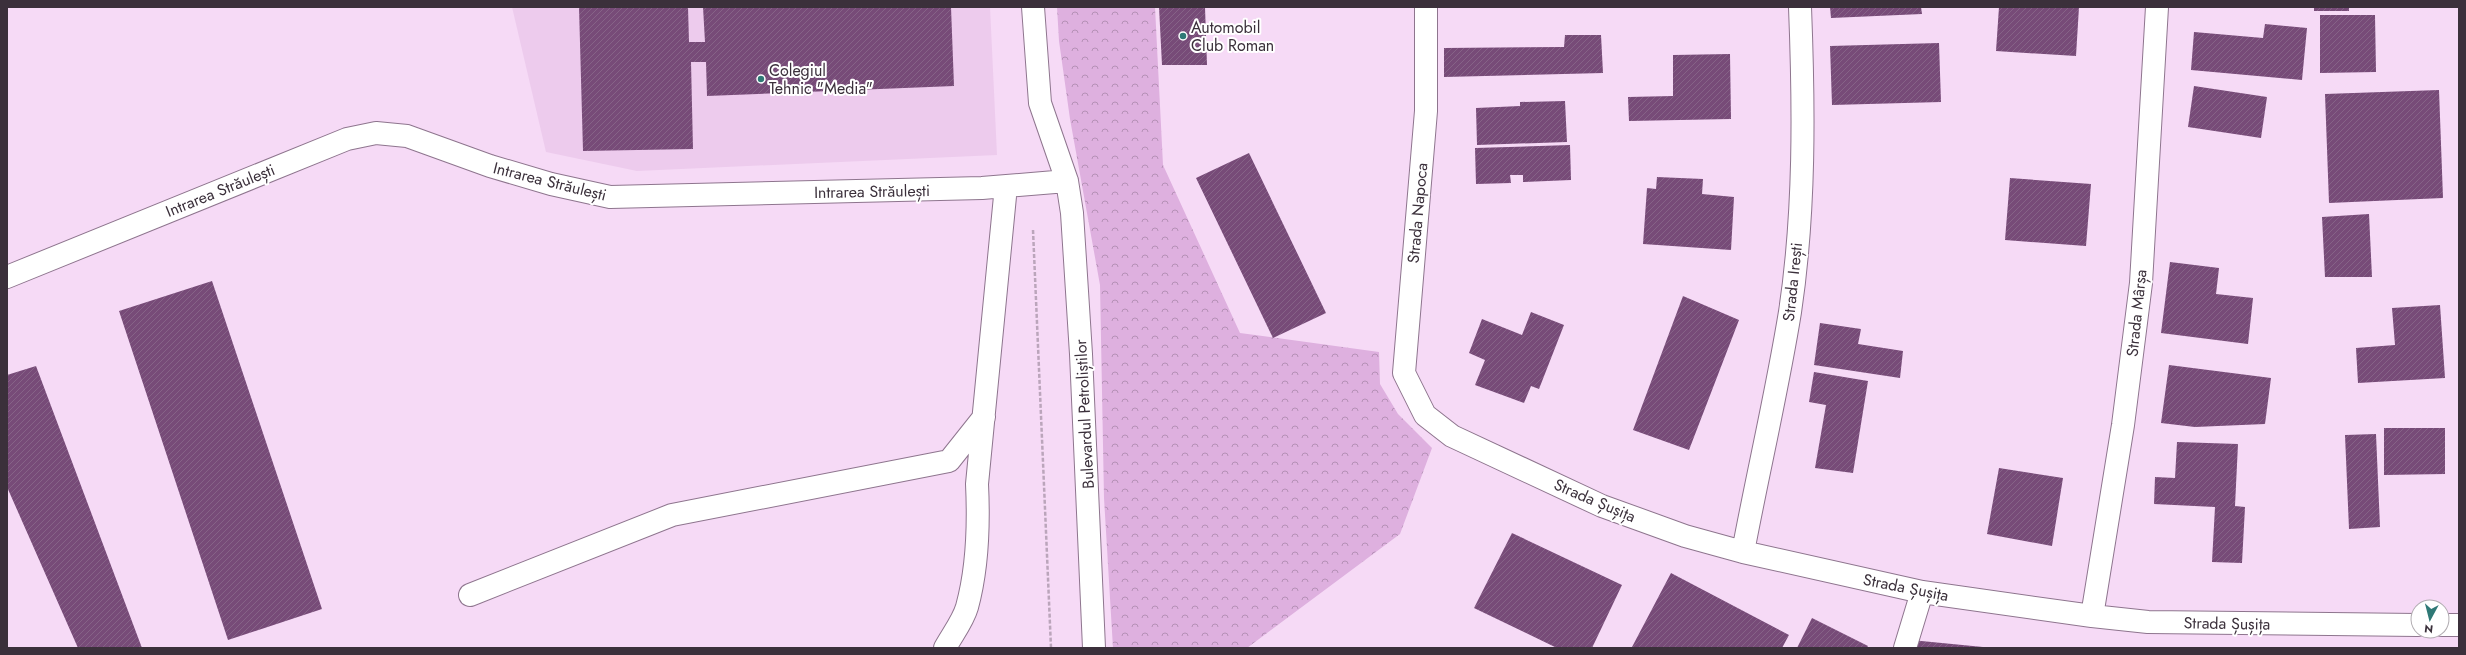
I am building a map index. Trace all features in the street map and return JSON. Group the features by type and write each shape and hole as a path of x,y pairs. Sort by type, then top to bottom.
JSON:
{"street":[{"path":"1033,7 1040,103 1067,181"},
{"name":"Strada Napoca","path":"1425,415 1404,374 1426,111 1426,7"},
{"name":"Strada Irești","path":"1743,552 1790,311 1800,206 1802,61 1800,7"},
{"name":"Strada Mârșa","path":"2092,616 2123,425 2141,283 2157,7"},
{"name":"Intrarea Străulești","path":"7,277 347,139 376,133 407,136 490,166 552,184 610,197 1014,185 1067,181"},
{"name":"Bulevardul Petroliștilor","path":"1067,181 1076,267 1094,648"},
{"path":"945,648 967,608 976,563 978,520 977,484 984,417 1014,185"},
{"name":"Strada Șușița","path":"1425,415 1452,436 1602,506 1685,536 1743,552 1922,592 2092,616 2148,622 2410,625"},
{"path":"470,595 672,515 949,461 984,417"},
{"path":"1905,648 1922,592"}],"path":[{"path":"1014,185 1032,202 1051,648"}],"shaded area":[{"name":"Colegiul Tehnic \"Media\"","path":"512,7 990,7 997,155 637,171 546,152"}],"green space":[{"path":"1057,7 1155,7 1163,165 1240,333 1379,352 1380,384 1398,414 1432,448 1400,534 1247,648 1113,648 1104,498 1100,285 1070,119 1059,41"}],"building":[{"path":"579,7 688,7 689,42 705,42 703,7 951,7 954,86 707,96 706,62 691,62 693,149 583,151"},
{"name":"Automobil Club Roman","path":"1159,7 1205,7 1207,65 1162,65"},
{"path":"1830,7 1921,7 1922,14 1831,18"},
{"path":"1999,7 2079,7 2076,56 1996,51"},
{"path":"2314,7 2349,7 2349,11 2314,11"},
{"path":"2320,15 2375,15 2376,72 2320,73"},
{"path":"2265,24 2307,28 2302,80 2191,70 2194,32 2263,38"},
{"path":"1565,35 1601,35 1603,73 1444,77 1444,48 1564,47"},
{"path":"1939,43 1941,102 1832,105 1830,46"},
{"path":"1730,54 1731,119 1629,121 1628,97 1673,96 1673,55"},
{"path":"2194,86 2267,97 2261,138 2188,127"},
{"path":"2439,90 2443,198 2329,203 2325,94"},
{"path":"1565,101 1567,142 1477,145 1476,108 1520,106 1520,102"},
{"path":"1570,145 1571,180 1523,182 1523,175 1510,175 1511,183 1476,184 1475,148"},
{"path":"1249,153 1326,313 1273,338 1196,178"},
{"path":"1657,177 1703,179 1702,194 1734,197 1731,250 1643,244 1647,188 1656,189"},
{"path":"2010,178 2091,184 2086,246 2005,240"},
{"path":"2369,214 2372,277 2325,277 2322,217"},
{"path":"2170,262 2219,268 2216,294 2253,298 2248,344 2161,333"},
{"path":"212,281 322,609 228,640 119,311"},
{"path":"1683,296 1739,320 1689,450 1633,430"},
{"path":"2440,305 2445,378 2358,383 2356,348 2395,345 2392,308"},
{"path":"1531,312 1564,325 1539,389 1531,386 1524,403 1475,385 1485,360 1469,353 1482,319 1522,335"},
{"path":"1820,323 1861,329 1858,344 1903,351 1900,378 1814,365"},
{"path":"2169,365 2271,378 2265,424 2195,427 2161,423"},
{"path":"36,366 142,648 78,648 7,487 7,375"},
{"path":"1814,372 1868,381 1853,473 1815,468 1826,405 1809,402"},
{"path":"2384,428 2445,428 2445,474 2384,475"},
{"path":"2376,434 2380,527 2349,529 2345,435"},
{"path":"2177,442 2238,444 2235,506 2245,507 2242,563 2212,562 2215,507 2154,504 2155,477 2175,478"},
{"path":"1999,468 2063,478 2052,546 1987,534"},
{"path":"1512,533 1622,585 1592,648 1557,648 1474,608"},
{"path":"1671,573 1789,635 1782,648 1632,647"},
{"path":"1812,618 1868,646 1867,648 1797,648"},
{"path":"1911,640 1983,647 1983,648 1910,648"}],"place":[{"name":"Automobil Club Roman","path":"1183,36"},
{"name":"Colegiul Tehnic \"Media\"","path":"761,79"}]}
